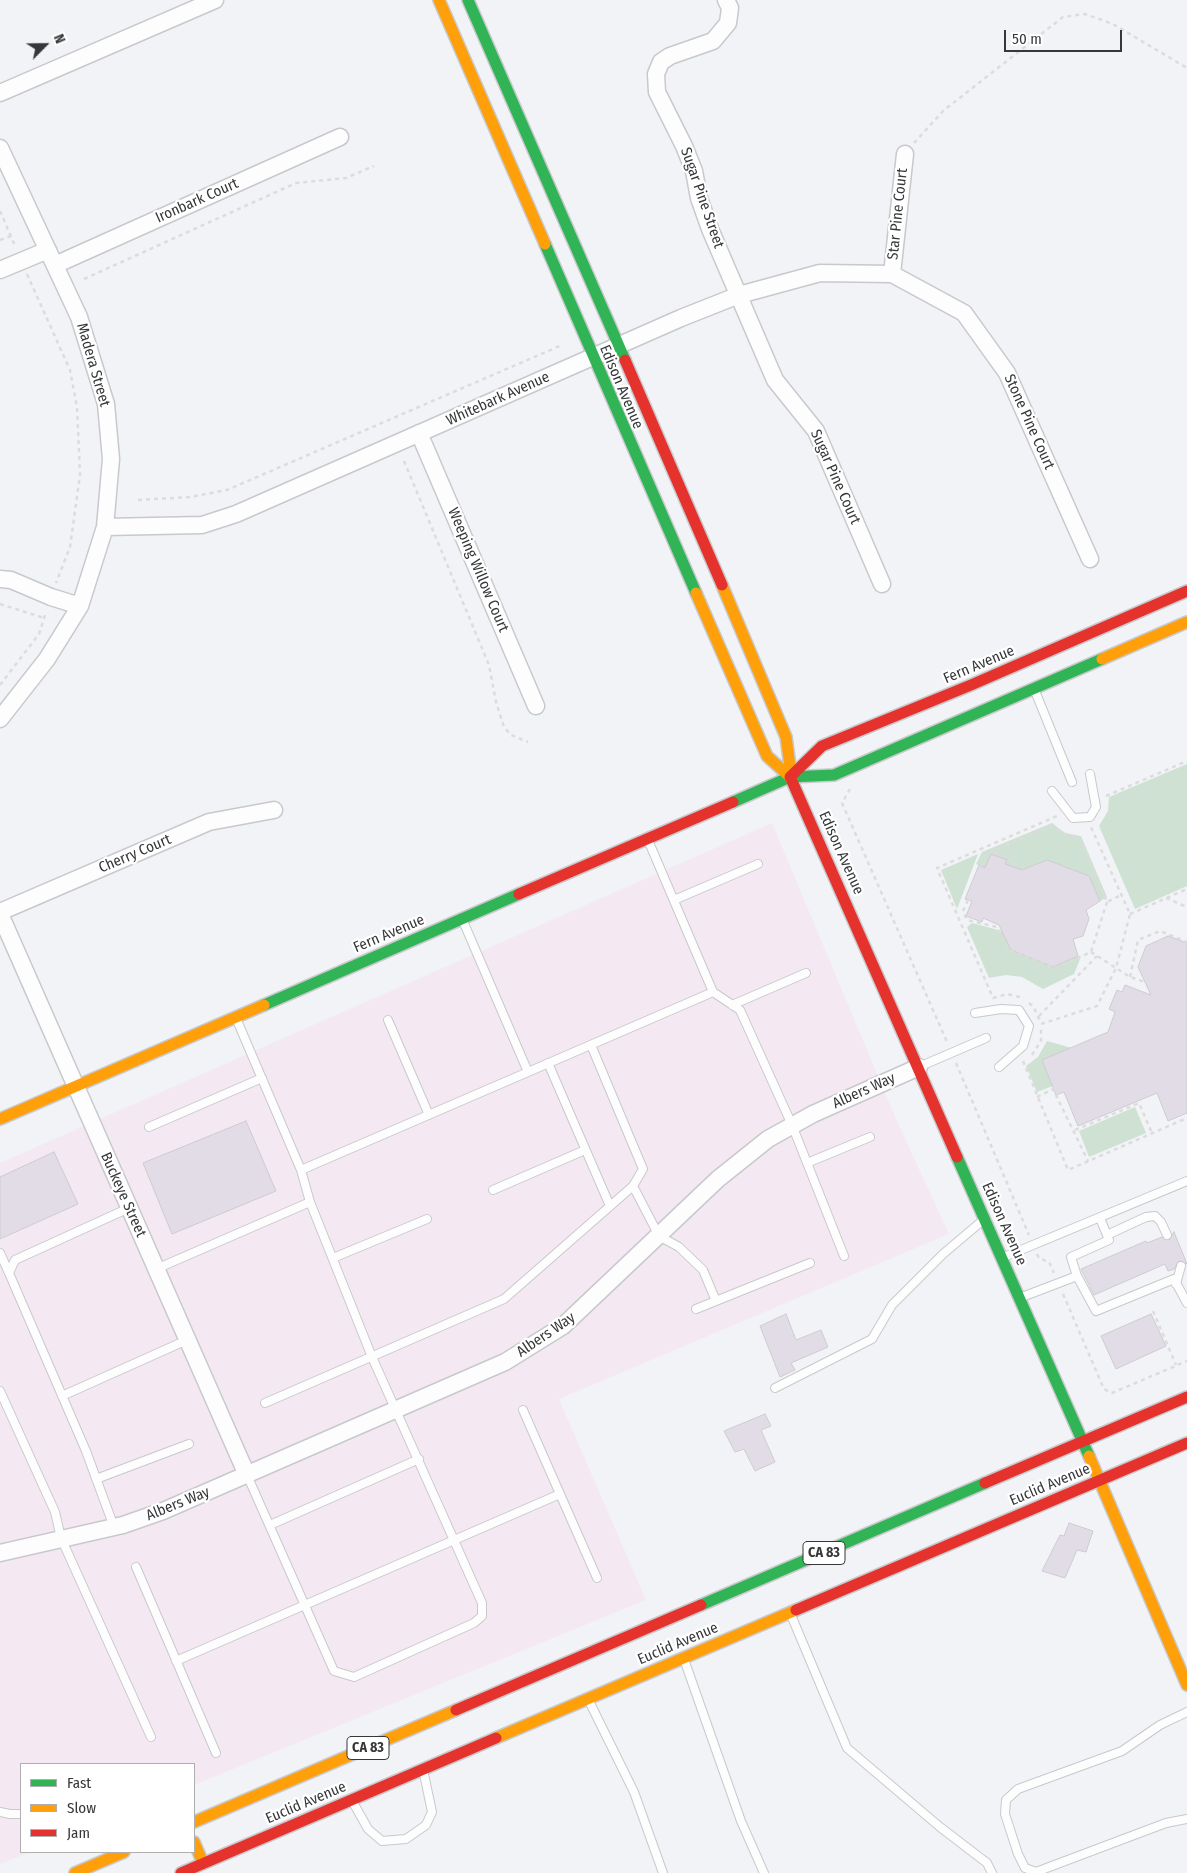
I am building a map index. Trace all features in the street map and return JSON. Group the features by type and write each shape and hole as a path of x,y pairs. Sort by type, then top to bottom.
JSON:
{"main road":[{"name":"Edison Avenue","path":"439,0 592,358 767,756 790,777"},
{"name":"Edison Avenue","path":"468,0 619,346 786,737 790,777 1083,1442 1187,1685"},
{"name":"Fern Avenue","path":"0,1119 790,777 822,746 971,685 1187,591"},
{"name":"Fern Avenue","path":"790,777 834,775 1187,622"},
{"name":"Euclid Avenue","path":"195,1822 1187,1397"},
{"name":"Euclid Avenue","path":"181,1873 1187,1443"},
{"path":"195,1844 203,1863"},
{"path":"75,1873 122,1853"}],"street":[{"path":"0,94 215,0"},
{"name":"Sugar Pine Street","path":"726,0 730,8 728,23 714,40 670,56 661,62 656,74 657,92 688,154 707,221 739,295"},
{"name":"Ironbark Court","path":"55,265 340,137"},
{"name":"Madera Street","path":"0,148 79,317 106,404 111,459 105,526 80,606 47,659 0,719"},
{"name":"Star Pine Court","path":"892,274 904,154"},
{"path":"0,270 48,250"},
{"name":"Whitebark Avenue","path":"105,526 202,526 236,514 739,295 820,273 892,274"},
{"name":"Stone Pine Court","path":"892,274 964,313 1007,373 1090,559"},
{"name":"Sugar Pine Court","path":"739,295 775,380 816,431 882,584"},
{"name":"Weeping Willow Court","path":"419,434 536,706"},
{"path":"0,579 12,580 51,597 80,606"},
{"name":"Cherry Court","path":"0,913 210,822 274,810"},
{"name":"Buckeye Street","path":"0,913 74,1087 247,1475"},
{"name":"Albers Way","path":"0,1553 118,1526 163,1511 475,1376 536,1344 587,1306 735,1164 768,1139 792,1125 919,1067"}],"lane":[{"path":"1034,689 1072,782"},
{"path":"1052,791 1073,818 1090,817 1096,807 1090,774"},
{"path":"648,839 713,992 740,1010 792,1125 844,1256"},
{"path":"674,900 758,864"},
{"path":"462,919 528,1072"},
{"path":"732,1005 806,973"},
{"path":"301,1170 713,992"},
{"path":"975,1013 1001,1009 1019,1010 1029,1026 1023,1046 999,1067"},
{"path":"236,1017 301,1170 310,1202 372,1357 482,1603 482,1616 474,1623 354,1678 334,1671 247,1475"},
{"path":"388,1020 428,1115"},
{"path":"919,1067 951,1051 986,1038"},
{"path":"265,1403 504,1299 633,1186 643,1168 591,1045"},
{"path":"548,1063 610,1206"},
{"path":"149,1127 262,1078"},
{"path":"807,1163 870,1137"},
{"path":"493,1190 585,1150"},
{"path":"1002,1258 1187,1181"},
{"path":"633,1186 659,1236 679,1247 698,1265 716,1301"},
{"path":"156,1269 310,1202"},
{"path":"9,1273 15,1260 129,1208"},
{"path":"1107,1235 1130,1223 1155,1216 1161,1222 1167,1235"},
{"path":"775,1388 872,1339 892,1305 942,1254 985,1218"},
{"path":"1100,1218 1109,1240 1071,1257 1077,1276 1096,1312 1174,1279 1187,1303"},
{"path":"333,1258 427,1219"},
{"path":"0,1253 96,1479 118,1526"},
{"path":"696,1309 810,1263"},
{"path":"1176,1284 1181,1266"},
{"path":"1020,1298 1077,1276"},
{"path":"62,1396 187,1340"},
{"path":"0,1391 55,1512 61,1538 151,1737"},
{"path":"523,1410 597,1578"},
{"path":"96,1479 189,1444"},
{"path":"270,1525 419,1459"},
{"path":"176,1662 560,1494"},
{"path":"136,1567 216,1753"},
{"path":"790,1613 847,1748 940,1827 987,1863 992,1873"},
{"path":"684,1658 741,1821 764,1873"},
{"path":"588,1699 634,1792 663,1873"},
{"path":"1187,1712 1160,1725 1122,1751 1018,1789 1006,1800 1006,1814 1018,1854 1025,1868 1036,1872 1166,1823 1187,1819"},
{"path":"352,1800 368,1829 382,1841 406,1839 426,1825 432,1812 422,1770"},
{"path":"0,1812 20,1814"}],"path":[{"path":"904,154 943,111 1062,17 1085,14 1113,24 1187,68"},
{"path":"84,279 296,183 346,178 374,166"},
{"path":"0,210 70,370 77,407 80,475 70,547 39,634 0,685"},
{"path":"0,240 11,236"},
{"path":"138,500 190,497 227,490 562,345"},
{"path":"404,461 489,665 496,702 504,728 511,736 528,742"},
{"path":"0,604 44,618"},
{"path":"1104,800 1104,796 1187,761"},
{"path":"851,787 842,803 1034,1245 1040,1258 1049,1262 1104,1390 1112,1393 1187,1361"},
{"path":"1060,821 1057,816 937,868 994,998 1007,994 1015,995 1033,1006 1039,1016 1041,1041 1038,1050 1022,1062 1068,1170 1187,1118"},
{"path":"968,900 964,911 966,920 997,927 1009,950 1055,968 1091,952 1107,902 1080,838 1062,833 1052,826 986,855 981,866"},
{"path":"1041,1024 1097,1006 1116,968 1130,914 1091,826"},
{"path":"995,850 995,852 1008,857 1010,862 1024,868"},
{"path":"1130,914 1187,889"},
{"path":"1107,902 1121,895"},
{"path":"1166,898 1187,907"},
{"path":"1130,977 1138,940 1160,931 1187,942"},
{"path":"1091,952 1130,977 1145,982"},
{"path":"1039,1016 1097,956"},
{"path":"1037,1097 1053,1089 1075,1130 1088,1161"},
{"path":"1075,1130 1139,1103 1152,1133"},
{"path":"1153,1311 1176,1365"}],"shaded area":[{"path":"772,823 896,1119 949,1234 559,1399 646,1600 195,1785 195,1763 20,1763 20,1853 28,1853 0,1864 0,1163"}],"green space":[{"path":"1187,764 1187,886 1135,909 1099,826 1108,811 1109,797"},
{"path":"1052,823 1065,833 1081,836 1107,897 1100,901 1089,876 1047,860 1022,870 1005,864 1007,860 991,854 985,868 976,864 982,852"},
{"path":"978,854 957,909 941,870"},
{"path":"972,923 1002,931 1011,950 1053,967 1078,956 1080,959 1074,974 1043,989 1022,977 1006,975 989,978 967,927"},
{"path":"1047,1041 1072,1048 1042,1060 1053,1086 1037,1092 1026,1066 1038,1057"},
{"path":"1135,1107 1146,1133 1089,1157 1079,1131"}],"building":[{"path":"991,854 1007,860 1005,864 1022,870 1047,860 1089,876 1100,901 1086,910 1089,919 1083,936 1073,939 1078,956 1053,967 1011,950 999,925 983,918 982,922 966,916 972,901 965,899 979,865 985,868"},
{"path":"1168,936 1187,943 1187,1113 1168,1121 1157,1093 1078,1126 1064,1092 1056,1095 1042,1060 1108,1032 1115,1012 1109,1009 1117,990 1122,992 1125,985 1151,995 1138,967 1146,946"},
{"path":"246,1121 276,1191 172,1234 143,1163"},
{"path":"54,1152 78,1204 0,1239 0,1177"},
{"path":"1174,1232 1187,1264 1179,1261 1174,1269 1168,1271 1165,1264 1094,1295 1081,1269 1146,1241 1147,1243 1162,1237 1169,1240"},
{"path":"786,1314 796,1340 821,1330 828,1347 791,1363 795,1370 780,1377 760,1326"},
{"path":"1151,1314 1166,1346 1116,1369 1101,1336"},
{"path":"765,1414 771,1426 761,1430 775,1462 755,1471 744,1449 735,1452 724,1431"},
{"path":"1069,1523 1093,1531 1086,1552 1077,1550 1065,1578 1042,1571 1060,1535 1064,1536"}],"traffic: fast":[{"path":"468,0 625,360"},
{"path":"545,244 696,593"},
{"path":"733,802 790,777 834,775 1102,659"},
{"path":"264,1005 519,894"},
{"path":"957,1157 1089,1456"},
{"path":"701,1605 985,1483"}],"traffic: slow":[{"path":"439,0 545,244"},
{"path":"722,585 786,737 792,781"},
{"path":"696,593 767,756 790,777"},
{"path":"1102,659 1187,622"},
{"path":"0,1119 264,1005"},
{"path":"1089,1456 1187,1685"},
{"path":"496,1738 796,1610"},
{"path":"195,1822 456,1710"},
{"path":"195,1844 203,1863"},
{"path":"75,1873 122,1853"}],"traffic: jam":[{"path":"625,360 722,585"},
{"path":"790,777 822,746 971,685 1187,591"},
{"path":"792,781 957,1157"},
{"path":"519,894 733,802"},
{"path":"985,1483 1187,1397"},
{"path":"796,1610 1187,1443"},
{"path":"456,1710 701,1605"},
{"path":"181,1873 496,1738"}]}
